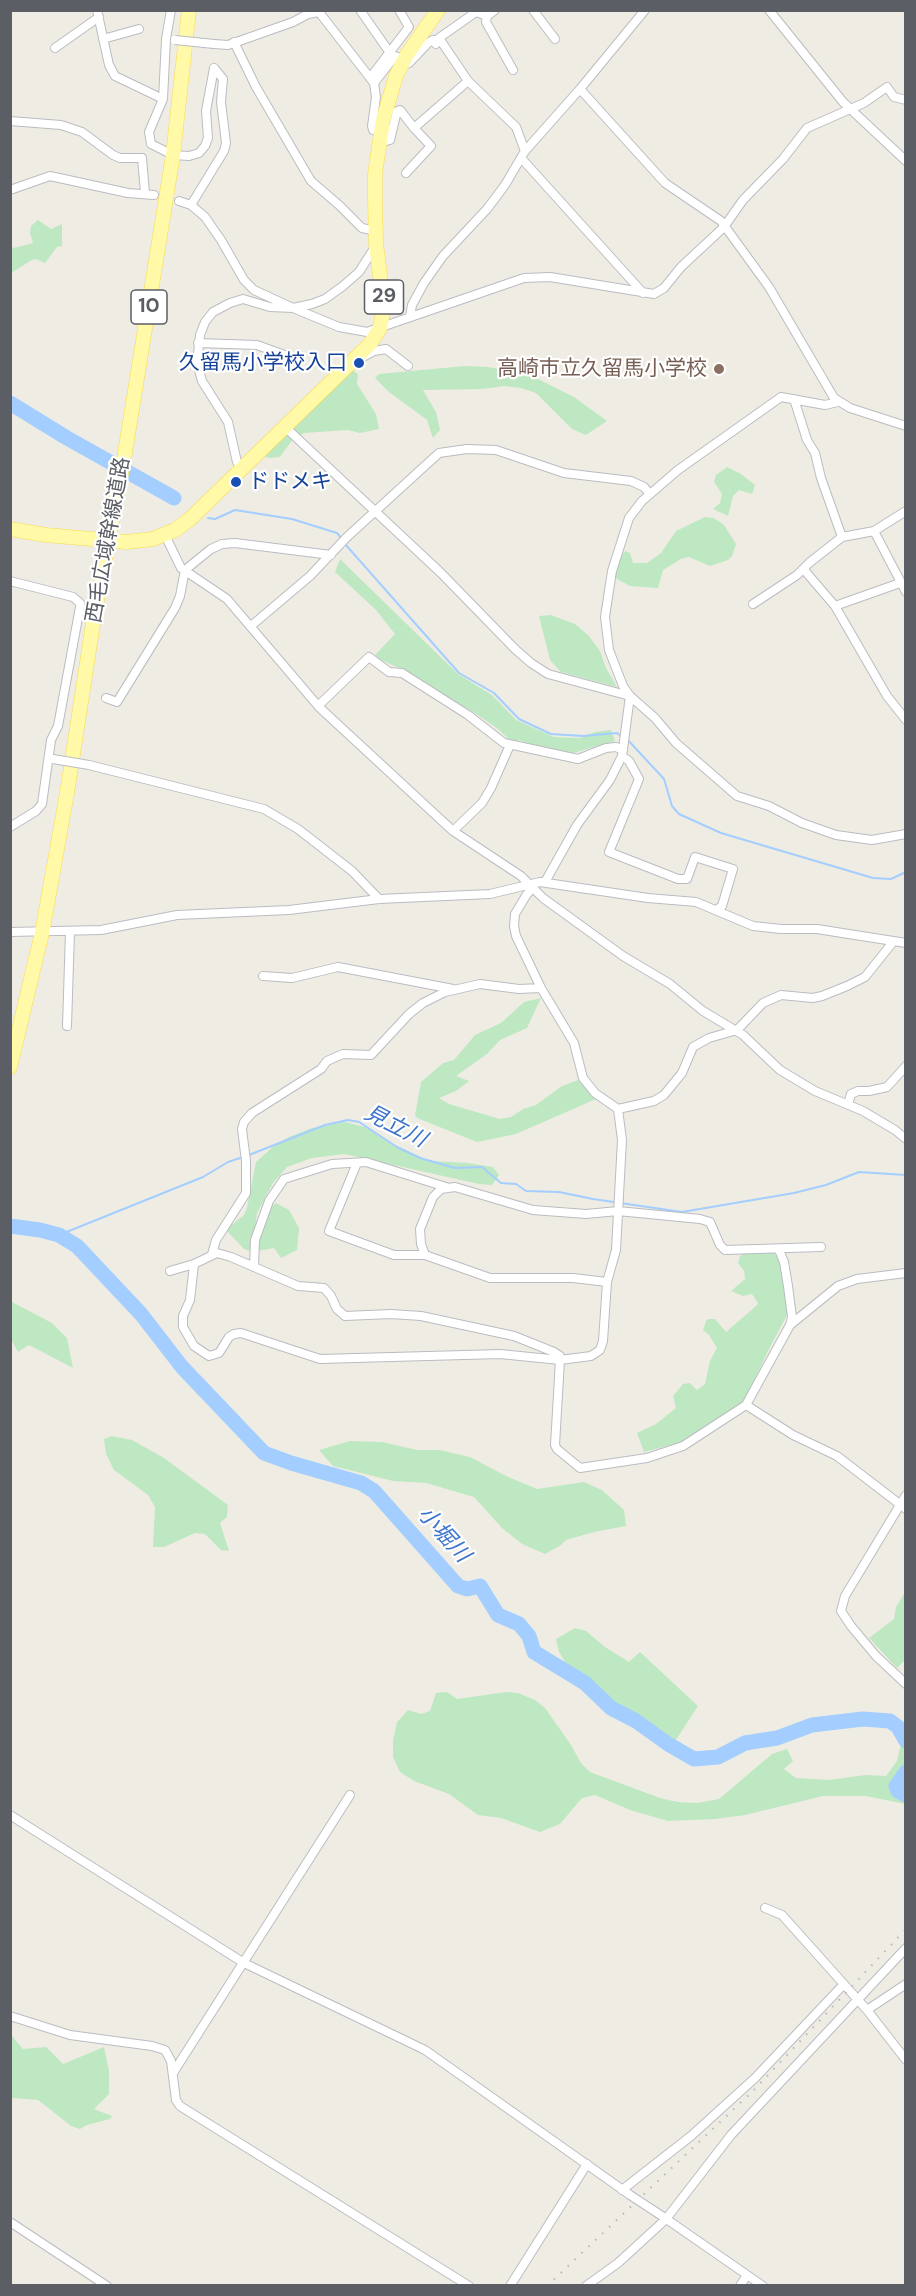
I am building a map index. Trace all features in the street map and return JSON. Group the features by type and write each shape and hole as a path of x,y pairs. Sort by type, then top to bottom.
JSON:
{"main road":[{"name":"西毛広域幹線道路","path":"10,1067 42,933 68,793 173,155 189,10"},
{"name":"29","path":"10,529 108,541 145,541 165,535 189,519 370,344 380,328 384,301 376,238 375,174 380,137 389,96 403,63 438,10"}],"street":[{"path":"171,10 163,99 149,132 151,144 173,155 189,156 199,153 208,138 206,111 214,68 223,79 221,102 226,143 224,151 191,205"},
{"path":"360,10 390,53"},
{"path":"372,81 410,27 399,10"},
{"path":"533,10 555,39"},
{"path":"410,317 412,305 443,256 487,209 524,155 645,10"},
{"path":"769,10 849,109 906,160"},
{"path":"170,40 228,45 320,11 372,81 376,97 372,126 374,130 380,137 390,140 397,111 400,110 431,147 406,172"},
{"path":"513,70 486,22 491,13 476,12 439,38 468,81 516,127 524,155 643,293"},
{"path":"55,48 98,14 109,65 115,76 163,99"},
{"path":"103,39 139,29"},
{"path":"372,81 395,56 403,63 409,63 428,43 433,40 436,44"},
{"path":"234,42 256,87 311,181 376,238 359,272 325,298 312,304 293,308 270,306 243,299 213,312 205,322 198,343 197,363 202,381 228,422 237,462 241,467"},
{"path":"414,128 468,81"},
{"path":"179,201 191,205 205,217 244,280 254,290 339,327 357,332 368,332 516,280 532,277 654,294 664,288 681,267 724,227 743,200 783,159 807,128 864,104 887,87 894,97 906,100"},
{"path":"580,89 665,183 721,221 769,287 838,402 906,426"},
{"path":"10,121 61,125 82,132 120,158 142,158 145,193"},
{"path":"10,190 50,176 128,193 154,195"},
{"path":"198,343 257,345 287,356"},
{"path":"358,357 362,359 375,351 386,349 408,366"},
{"path":"838,402 825,405 781,398 649,493 635,509 624,527 612,571 605,604 609,650 623,686 630,696 649,712 676,743 737,796 769,806 802,823 836,835 872,840 906,834"},
{"path":"794,399 807,440 815,453 821,478 842,537"},
{"path":"284,426 376,510 531,663 548,674 630,696"},
{"path":"251,626 331,555 347,537 434,456 444,452 467,449 496,450 579,476 631,481 644,487 649,493"},
{"path":"753,604 797,575 842,537 874,531 906,511"},
{"path":"874,531 906,592"},
{"path":"165,535 181,568 227,599 318,706 453,831 521,876 543,898 623,956 670,984 703,1011 737,1030 780,1070 815,1091 863,1111 904,1135"},
{"path":"106,698 117,702 175,608 186,570 212,549 229,543 331,555"},
{"path":"805,567 807,575 835,606 887,696 906,720"},
{"path":"10,581 74,597 80,603 58,726 51,740 42,804 36,812 10,827"},
{"path":"835,606 900,583"},
{"path":"318,706 369,657 389,672 402,673 510,745 578,759 606,748 616,747 629,761 639,779 609,852 678,879 687,879 695,857 733,868 722,906 716,910"},
{"path":"545,882 577,825 610,780 622,753 630,696"},
{"path":"453,831 482,803 510,745"},
{"path":"50,759 89,765 264,809 298,829 352,871 379,899"},
{"path":"10,932 101,930 177,915 289,909 379,899 490,894 545,882 648,898 696,902 753,926 817,929 906,943"},
{"path":"532,886 515,914 516,936 541,988 574,1043 583,1078 595,1093 618,1109 654,1101 664,1095 682,1072 693,1047 709,1038 737,1030 763,1003 772,998 782,995 813,998 822,996 865,977 893,942"},
{"path":"67,1026 70,931"},
{"path":"264,976 292,978 338,967 453,989"},
{"path":"212,1254 220,1233 246,1193 246,1161 242,1129 244,1122 252,1113 321,1069 327,1061 343,1054 371,1055 407,1016 423,1003 453,989 480,984 519,989 541,988"},
{"path":"848,1104 851,1094 886,1087 906,1066"},
{"path":"194,1264 190,1300 183,1316 183,1327 194,1346 209,1356 219,1353 229,1336 241,1334 320,1359 500,1354 560,1360 591,1356 602,1347 607,1282 616,1250 622,1140 618,1109"},
{"path":"254,1267 255,1240 270,1201 284,1179 332,1164 366,1162 447,1188"},
{"path":"357,1163 329,1231 394,1255 425,1255 489,1278 573,1278 607,1282"},
{"path":"425,1255 421,1244 420,1229 433,1197 441,1189 455,1187 533,1210 575,1214 618,1206 705,1221 712,1226 720,1245 725,1250 821,1247"},
{"path":"170,1271 217,1254 231,1257 298,1286 324,1288 331,1296 337,1310 345,1316 405,1314 514,1336 555,1352 560,1356 560,1360 555,1445 580,1468 647,1458 683,1446 747,1405 790,1325 792,1317 784,1262 779,1250"},
{"path":"790,1325 838,1286 857,1279 906,1274"},
{"path":"747,1405 793,1435 837,1456 903,1507"},
{"path":"906,1495 903,1507 845,1596 841,1611 850,1626 876,1656 906,1684"},
{"path":"173,2073 350,1794"},
{"path":"10,1815 244,1963 424,2050 763,2286"},
{"path":"765,1908 782,1915 867,2010 906,2060"},
{"path":"586,2286 618,2264 664,2217 731,2135 906,1948"},
{"path":"867,2010 906,1983"},
{"path":"622,2190 691,2136 755,2078 843,1984"},
{"path":"10,2016 88,2039 161,2048 170,2056 176,2100 180,2106 469,2286"},
{"path":"510,2286 586,2164"},
{"path":"10,2222 107,2286"},
{"path":"740,2286 747,2275"}],"green space":[{"path":"38,220 51,229 62,224 62,246 57,247 45,263 36,259 32,260 11,273 11,246 14,248 33,243 30,233 31,226"},
{"path":"465,366 488,367 528,374 574,397 607,421 586,435 572,429 536,393 521,388 505,386 482,389 423,390 436,412 440,430 433,438 427,420 389,392 375,378 379,374"},
{"path":"351,369 358,374 357,384 376,414 379,429 360,433 348,430 304,433 293,439 280,457 264,456"},
{"path":"727,467 755,485 752,494 739,490 733,496 728,516 713,509 720,503 722,494 714,482 716,475"},
{"path":"705,517 714,518 724,525 736,544 728,560 710,566 689,557 681,559 663,570 658,588 630,586 615,578 614,573 621,555 626,551 630,553 633,563 647,563 661,553 676,531"},
{"path":"340,559 458,674 492,695 516,720 554,737 580,738 595,732 611,730 615,741 563,756 519,740 513,743 498,729 472,711 404,670 381,660 375,655 395,634 376,610 335,572"},
{"path":"551,615 575,624 589,636 600,651 606,668 617,687 561,672 550,660 539,616"},
{"path":"541,998 527,1028 500,1040 487,1054 456,1076 469,1081 456,1091 439,1098 449,1104 500,1119 511,1117 523,1109 536,1105 562,1086 578,1080 596,1099 516,1134 477,1142 417,1118 415,1115 421,1082 443,1063 454,1060 475,1035 501,1023 524,1002"},
{"path":"345,1122 365,1127 394,1145 430,1161 493,1167 499,1175 492,1185 479,1184 344,1154 312,1158 287,1167 273,1183 257,1213 255,1227 265,1212 276,1203 289,1210 299,1228 297,1250 281,1258 274,1248 253,1252 244,1249 226,1230 244,1215 256,1162 275,1145 289,1137 312,1128"},
{"path":"772,1252 780,1259 788,1313 745,1401 683,1442 644,1452 637,1433 656,1424 676,1408 673,1396 683,1384 690,1383 697,1390 705,1384 710,1361 717,1348 703,1330 706,1321 715,1319 726,1332 758,1303 752,1294 743,1296 731,1291 745,1279 744,1271 738,1263 740,1256 745,1253"},
{"path":"10,1301 52,1323 67,1338 73,1368 29,1345 18,1352 11,1339"},
{"path":"112,1436 132,1440 164,1458 228,1505 227,1517 220,1523 229,1551 221,1550 205,1534 195,1533 164,1547 153,1547 155,1507 148,1495 114,1470 106,1454 104,1439"},
{"path":"350,1441 382,1442 417,1450 440,1450 470,1457 537,1489 584,1482 602,1490 624,1510 626,1526 566,1540 545,1554 522,1544 502,1528 474,1497 426,1483 393,1481 333,1466 319,1450"},
{"path":"905,1592 905,1660 897,1668 869,1638 894,1619 896,1607"},
{"path":"575,1628 586,1631 605,1647 629,1662 640,1652 698,1706 674,1743 640,1718 615,1705 567,1665 559,1652 556,1639"},
{"path":"447,1692 457,1699 506,1692 518,1693 535,1700 545,1708 581,1763 590,1772 677,1802 697,1803 719,1799 772,1754 787,1749 793,1761 784,1769 796,1778 829,1780 865,1775 886,1776 897,1761 901,1744 905,1745 905,1804 866,1796 823,1796 745,1815 668,1821 630,1810 595,1795 582,1798 560,1824 540,1832 501,1818 478,1815 449,1794 414,1781 400,1772 393,1757 393,1741 397,1722 408,1710 421,1714 430,1711 436,1693"},
{"path":"11,2035 23,2049 46,2047 63,2064 104,2047 109,2071 109,2094 94,2109 112,2116 110,2119 80,2129 71,2126 38,2100 11,2098"}],"waterway":[{"path":"10,403 174,498"},
{"path":"208,518 215,519 235,510 292,519 337,533 342,539"},
{"path":"345,544 459,673 494,693 519,719 551,734 583,736 617,733 621,736"},
{"path":"626,738 664,779 672,806 679,814 721,833 873,878 891,879 906,872"},
{"name":"見立川","path":"249,1155 325,1125 348,1120 359,1122 397,1147 420,1158 455,1168 482,1167 501,1183 516,1184 526,1191 559,1192 682,1212 794,1193 826,1185 859,1172 906,1175"},
{"name":"見立川","path":"59,1235 203,1177 228,1162 243,1157"},
{"name":"小堀川","path":"10,1226 59,1235 77,1246 141,1314 182,1367 264,1453 361,1483 374,1491 458,1586 467,1589 480,1586 498,1615 519,1624 529,1636 534,1652 585,1683 611,1708 636,1721 694,1759 718,1757 745,1743 777,1738 812,1725 863,1719 890,1721 898,1727 906,1741"},
{"name":"小堀川","path":"906,1772 896,1786 898,1791 906,1795"}],"railway":[{"path":"547,2286 754,2090 906,1929"}],"place":[{"name":"久留馬小学校入口","path":"359,363"},
{"name":"高崎市立久留馬小学校","path":"719,369"},
{"name":"ドドメキ","path":"236,482"}]}
